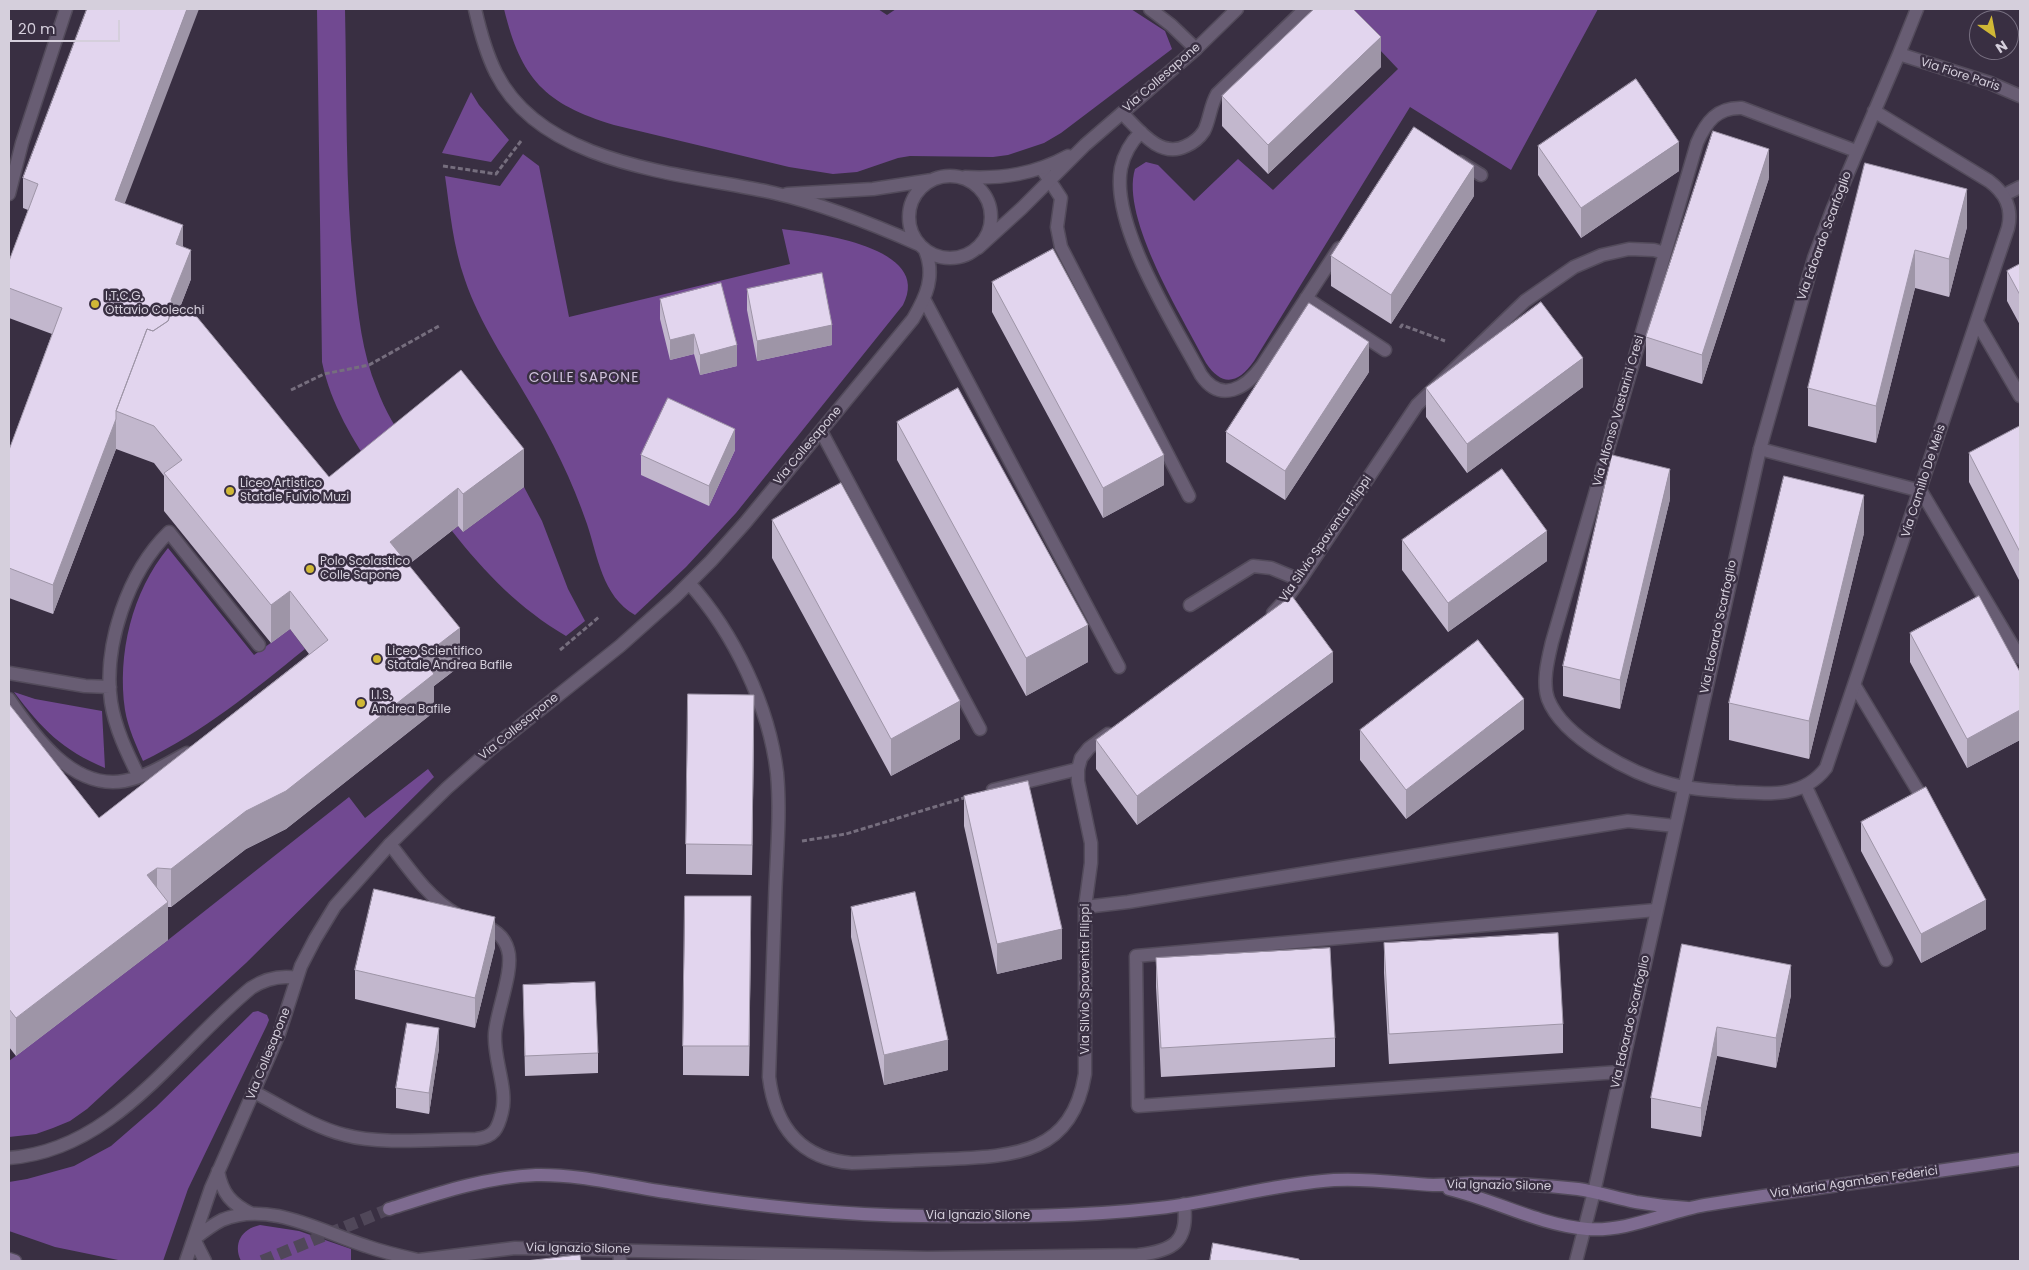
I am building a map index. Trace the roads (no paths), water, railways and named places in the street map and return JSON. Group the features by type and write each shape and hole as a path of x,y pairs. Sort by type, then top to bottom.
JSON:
{"street":[{"path":"9,194 22,143 66,9"},
{"path":"475,9 480,32 496,74 518,105 544,127 571,142 636,166 775,194 850,217 886,230 938,256 952,258 966,256 978,248 986,237 991,225 990,204 983,192 973,183 954,176 873,189 775,194"},
{"path":"1150,9 1171,25 1196,49"},
{"name":"Via Collesapone","path":"978,248 1085,145 1196,49 1237,9"},
{"path":"1122,113 1141,132 1164,149 1177,149 1191,144 1203,132 1210,107 1217,94 1305,9"},
{"name":"Via Edoardo Scarfoglio","path":"1576,1261 1594,1192 1619,1072 1760,449 1814,258 1856,151 1917,9"},
{"name":"Via Fiore Paris","path":"1899,54 1990,83 2020,96"},
{"name":"Via Alfonso Vastarini Cresi","path":"1683,787 1658,780 1634,770 1586,744 1569,728 1555,711 1548,698 1546,680 1552,642 1697,143 1710,119 1720,111 1742,108 1856,151"},
{"path":"1874,112 1988,181 2004,195 2020,187"},
{"path":"1141,132 1127,151 1121,168 1121,196 1126,222 1148,273 1205,380 1212,386 1226,391 1239,389 1249,382 1262,366 1344,240"},
{"name":"Via Collesapone","path":"954,176 1008,177 1042,169 1085,145"},
{"path":"1448,154 1481,175"},
{"path":"1042,169 1061,198 1057,227 1061,248 1190,496"},
{"path":"922,248 910,226 911,205 922,188 934,180"},
{"name":"Via Camillo De Meis","path":"1806,787 1818,779 1826,768 1921,490 2009,223 2010,212 2004,195"},
{"name":"Via Collesapone","path":"186,1261 218,1171 285,1020 297,978 307,952 335,906 390,844 468,768 620,646 689,583 745,523 913,319 924,299 931,272 930,264 922,248"},
{"name":"Via Silvio Spaventa Filippi","path":"1262,623 1286,599 1300,580 1417,405 1525,300 1574,267 1602,255 1629,249 1654,250 1664,253"},
{"path":"1306,298 1385,350"},
{"path":"924,299 1119,667"},
{"path":"1977,322 2020,396"},
{"path":"821,431 980,728"},
{"path":"1760,449 1921,490 2020,658"},
{"path":"139,777 120,734 114,715 110,687 112,658 115,635 127,596 140,568 155,545 168,532 259,645"},
{"path":"1190,605 1253,566 1271,568 1300,580"},
{"name":"Via Silvio Spaventa Filippi","path":"689,583 706,602 727,633 758,698 766,721 777,775 777,845 769,1077 771,1094 776,1109 792,1135 810,1152 837,1162 852,1163 997,1157 1035,1147 1066,1122 1075,1109 1082,1092 1085,1074 1085,907 1092,863 1078,781 1078,769"},
{"path":"9,673 85,686 110,687"},
{"path":"1855,686 1934,820"},
{"path":"9,699 47,748 71,768 86,776 113,782 139,777 199,746"},
{"path":"968,797 1065,770 1078,769 1081,758 1089,748 1120,725"},
{"path":"1683,787 1772,793 1806,787 1886,960"},
{"path":"1085,907 1128,902 1628,821 1675,826"},
{"path":"254,1092 305,1119 345,1136 383,1140 476,1139 488,1137 497,1128 503,1110 503,1097 495,1054 495,1035 509,965 509,951 497,932 458,915 439,902 418,881 390,844"},
{"path":"1619,1072 1138,1106 1136,956 1656,910"},
{"path":"9,1158 32,1156 54,1150 91,1133 122,1110 251,988 259,982 275,978 297,978"},
{"name":"Via Maria Agamben Federici","path":"1584,1229 1625,1227 1688,1208 2020,1159"},
{"path":"218,1171 224,1193 238,1208 252,1214"},
{"name":"Via Ignazio Silone","path":"389,1209 444,1191 487,1181 535,1175 589,1179 628,1187 775,1207 868,1215 1049,1216 1107,1213 1184,1204 1263,1189 1335,1180 1366,1180 1434,1185 1523,1184 1594,1192"},
{"name":"Via Ignazio Silone","path":"1434,1185 1476,1196 1552,1223 1584,1229"},
{"name":"Via Maria Agamben Federici","path":"1594,1192 1632,1201 1688,1208"},
{"name":"Via Ignazio Silone","path":"252,1214 270,1215 292,1220 414,1261 515,1248 619,1255 927,1258 1138,1255 1167,1248 1181,1237 1185,1228 1184,1204"},
{"path":"205,1261 194,1239 222,1220 252,1214"},
{"path":"9,1259 15,1261"}],"tunnel":[{"path":"262,1261 389,1209"}],"place":[{"name":"I.T.C.G. Ottavio Colecchi","path":"95,304"},
{"name":"Liceo Artistico Statale Fulvio Muzi","path":"230,491"},
{"name":"Polo Scolastico Colle Sapone","path":"310,569"},
{"name":"Liceo Scientifico Statale Andrea Bafile","path":"377,659"},
{"name":"I.I.S. Andrea Bafile","path":"361,703"}],"district":[{"name":"COLLE SAPONE","path":"584,378"}]}
